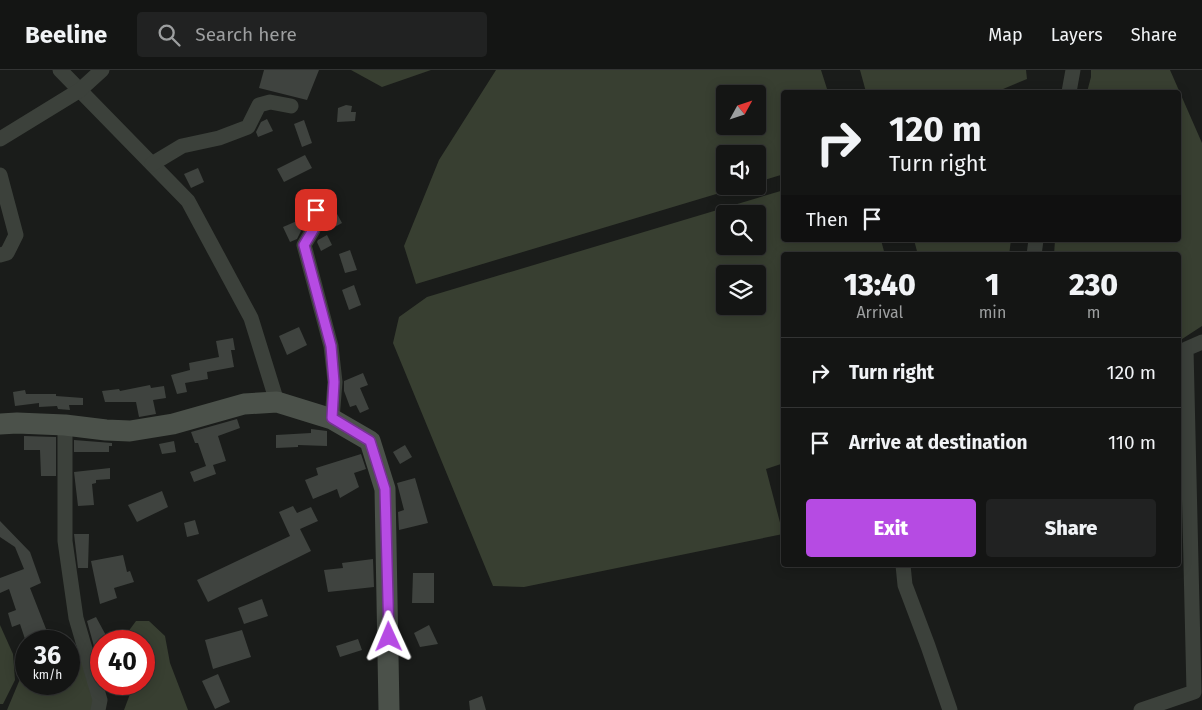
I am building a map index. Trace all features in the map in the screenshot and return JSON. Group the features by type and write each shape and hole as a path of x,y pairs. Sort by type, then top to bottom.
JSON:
{"street":[{"path":"60,70 188,201 251,318 277,402"},
{"path":"0,139 80,90 102,70"},
{"path":"1069,90 1073,70"},
{"path":"152,164 182,146 219,138 248,127 259,105 270,102 291,106"},
{"path":"0,175 16,235 8,254 0,255"},
{"path":"316,210 313,230 304,245 331,346 334,382 332,418"},
{"path":"1141,710 1194,692 1186,349 1202,342"},
{"path":"0,424 65,425 130,431 173,424 244,404 277,402 332,418 370,441 385,489 389,710"},
{"path":"65,425 65,541 76,618 100,700 98,710"},
{"path":"903,567 905,585 950,710"}],"shaded area":[{"path":"351,70 431,70 382,87"},
{"path":"496,70 821,70 827,90 781,90 781,175 766,180 766,145 716,145 716,194 416,284 404,246 439,160"},
{"path":"860,70 1026,70 1027,79 1001,90 865,90"},
{"path":"1091,70 1170,70 1179,90 1088,90"},
{"path":"1181,95 1202,143 1202,326 1181,340 1181,252 1054,252 1055,242 1181,242"},
{"path":"781,191 781,242 882,242 884,252 781,252 781,464 766,469 781,526 781,534 524,587 493,586 393,343 399,317 427,297 716,210 716,255 766,255 766,205 734,205"},
{"path":"915,242 1011,242 1009,252 917,252"},
{"path":"136,621 149,621 165,636 170,663 188,710 124,710 130,695 155,695 155,630 129,630"},
{"path":"0,625 13,654 15,680 3,704 0,704"},
{"path":"80,658 88,661 90,695 94,695 96,710 7,710 15,691 15,695 80,695"}],"building":[{"path":"264,70 319,70 307,100 259,88"},
{"path":"346,105 352,106 351,112 356,112 355,121 337,122 338,108"},
{"path":"267,119 273,131 258,137 256,132 261,122"},
{"path":"304,120 312,143 302,147 294,124"},
{"path":"305,155 312,168 284,182 277,169"},
{"path":"198,168 204,182 191,188 184,174"},
{"path":"336,212 342,223 329,230 324,219"},
{"path":"297,221 301,231 297,239 290,242 283,227"},
{"path":"327,235 332,245 321,251 317,242"},
{"path":"350,250 357,270 345,273 339,254"},
{"path":"354,285 361,305 349,310 342,290"},
{"path":"299,327 307,345 287,355 279,336"},
{"path":"233,338 235,350 231,350 234,367 207,372 208,379 185,383 187,392 177,394 171,375 190,370 189,363 219,357 216,341"},
{"path":"363,373 368,385 360,388 369,409 360,413 356,405 350,407 344,391 344,381"},
{"path":"150,385 151,388 164,386 166,398 153,400 156,414 139,417 136,402 105,402 102,391 119,389 120,391"},
{"path":"25,390 26,394 56,394 56,396 83,398 83,405 69,405 70,410 58,409 57,406 39,407 39,403 15,406 13,392"},
{"path":"237,419 240,428 218,436 226,461 213,465 216,474 194,482 190,472 206,466 198,443 195,443 191,432"},
{"path":"311,429 327,431 327,446 298,445 298,447 276,448 276,435 311,433"},
{"path":"24,436 56,437 56,476 41,476 40,450 24,450"},
{"path":"74,440 112,443 112,446 109,446 109,452 74,452"},
{"path":"174,441 176,452 162,454 159,444"},
{"path":"405,445 412,457 400,464 393,452"},
{"path":"361,454 366,469 354,473 359,487 340,498 337,489 313,499 305,480 318,475 316,468"},
{"path":"110,468 110,479 96,480 96,483 92,484 94,505 78,506 74,472"},
{"path":"415,478 428,523 399,530 398,512 404,510 397,483"},
{"path":"162,491 168,507 137,522 128,505"},
{"path":"293,506 297,513 311,507 318,521 300,529 311,551 208,602 197,580 290,536 279,512"},
{"path":"195,520 199,534 187,537 184,523"},
{"path":"0,521 30,552 41,583 30,588 46,630 22,630 20,624 12,627 8,613 16,610 9,589 0,593 0,578 24,569 15,547 0,537"},
{"path":"74,534 89,534 88,568 78,568"},
{"path":"123,555 127,572 130,571 134,582 114,588 117,598 100,604 91,561"},
{"path":"373,559 374,587 328,592 324,570 343,568 342,563"},
{"path":"413,573 434,573 434,603 412,603"},
{"path":"262,599 268,616 244,624 238,608"},
{"path":"96,617 103,630 90,630 90,632 87,621"},
{"path":"429,625 438,644 420,647 414,633"},
{"path":"242,630 251,657 213,669 205,640"},
{"path":"358,639 362,650 340,657 336,646"},
{"path":"218,674 230,702 215,709 202,681"},
{"path":"482,696 486,710 470,710 469,701"}],"route":[{"path":"316,210 313,230 304,245 331,346 334,382 332,418 370,441 385,489 389,637"}]}
